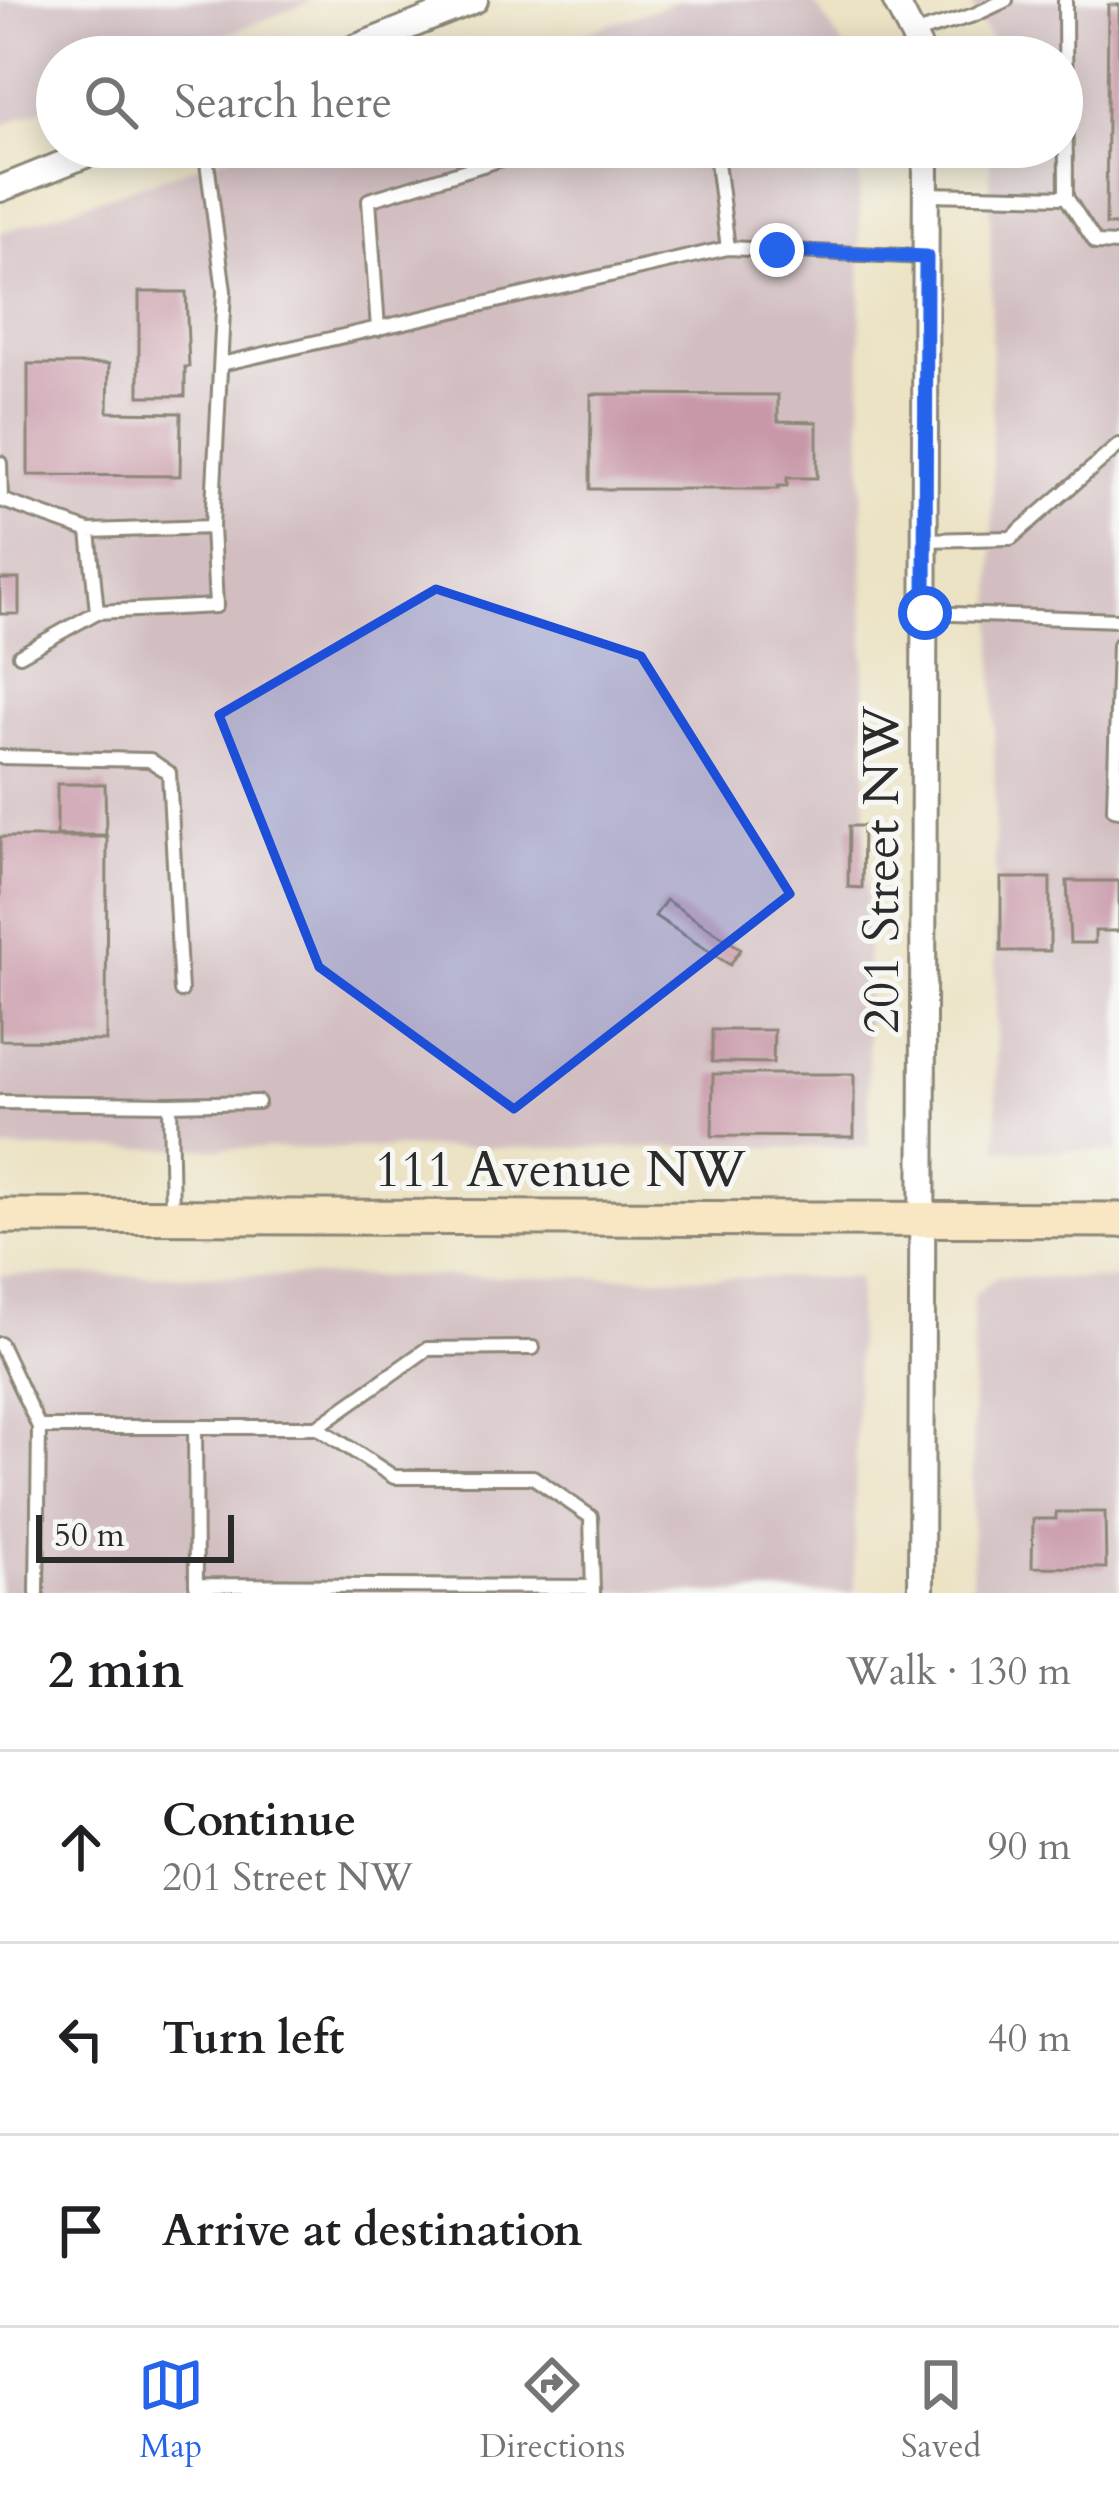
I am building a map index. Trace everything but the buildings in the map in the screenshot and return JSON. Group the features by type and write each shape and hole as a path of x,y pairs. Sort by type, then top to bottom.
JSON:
{"street":[{"path":"385,36 475,0"},
{"path":"895,0 913,36"},
{"path":"0,189 52,168"},
{"name":"201 Street NW","path":"921,1593 926,168"},
{"name":"111 Avenue NW","path":"0,1216 1119,1220"}],"lane":[{"path":"935,36 1006,0"},
{"path":"1065,0 1065,36"},
{"path":"20,655 97,612 215,606 212,527 224,291 208,168"},
{"path":"378,329 369,200 473,168"},
{"path":"718,168 728,248"},
{"path":"1066,168 1066,197 1096,243 1119,244"},
{"path":"926,194 1066,197"},
{"path":"221,364 728,248 926,257"},
{"path":"925,541 1011,538 1119,445"},
{"path":"0,464 2,500 89,531 212,527"},
{"path":"89,531 97,612"},
{"path":"925,613 1119,620"},
{"path":"1119,645 1114,809 1119,810"},
{"path":"0,757 150,760 169,773 181,991"},
{"path":"0,1102 258,1102"},
{"path":"170,1104 172,1217"},
{"path":"0,1345 39,1427 37,1593"},
{"path":"317,1427 427,1349 533,1348"},
{"path":"39,1427 195,1427 317,1427 394,1477 533,1478 591,1517 592,1590 196,1586 195,1427"}],"highlighted area":[{"path":"436,589 641,656 790,894 514,1109 319,967 219,715"}],"shaded area":[{"path":"0,0 314,0 224,36 36,36 36,111 0,126"},
{"path":"681,0 812,0 837,36 576,36"},
{"path":"968,0 1119,0 1119,1151 997,1150 990,168 1083,168 1083,36 989,36"},
{"path":"190,168 859,168 869,1147 0,1149 0,233"},
{"path":"0,1275 858,1278 854,1593 0,1593"},
{"path":"996,1277 1119,1279 1119,1593 972,1593 973,1297"}],"route":[{"path":"777,250 926,257 925,613"}]}
